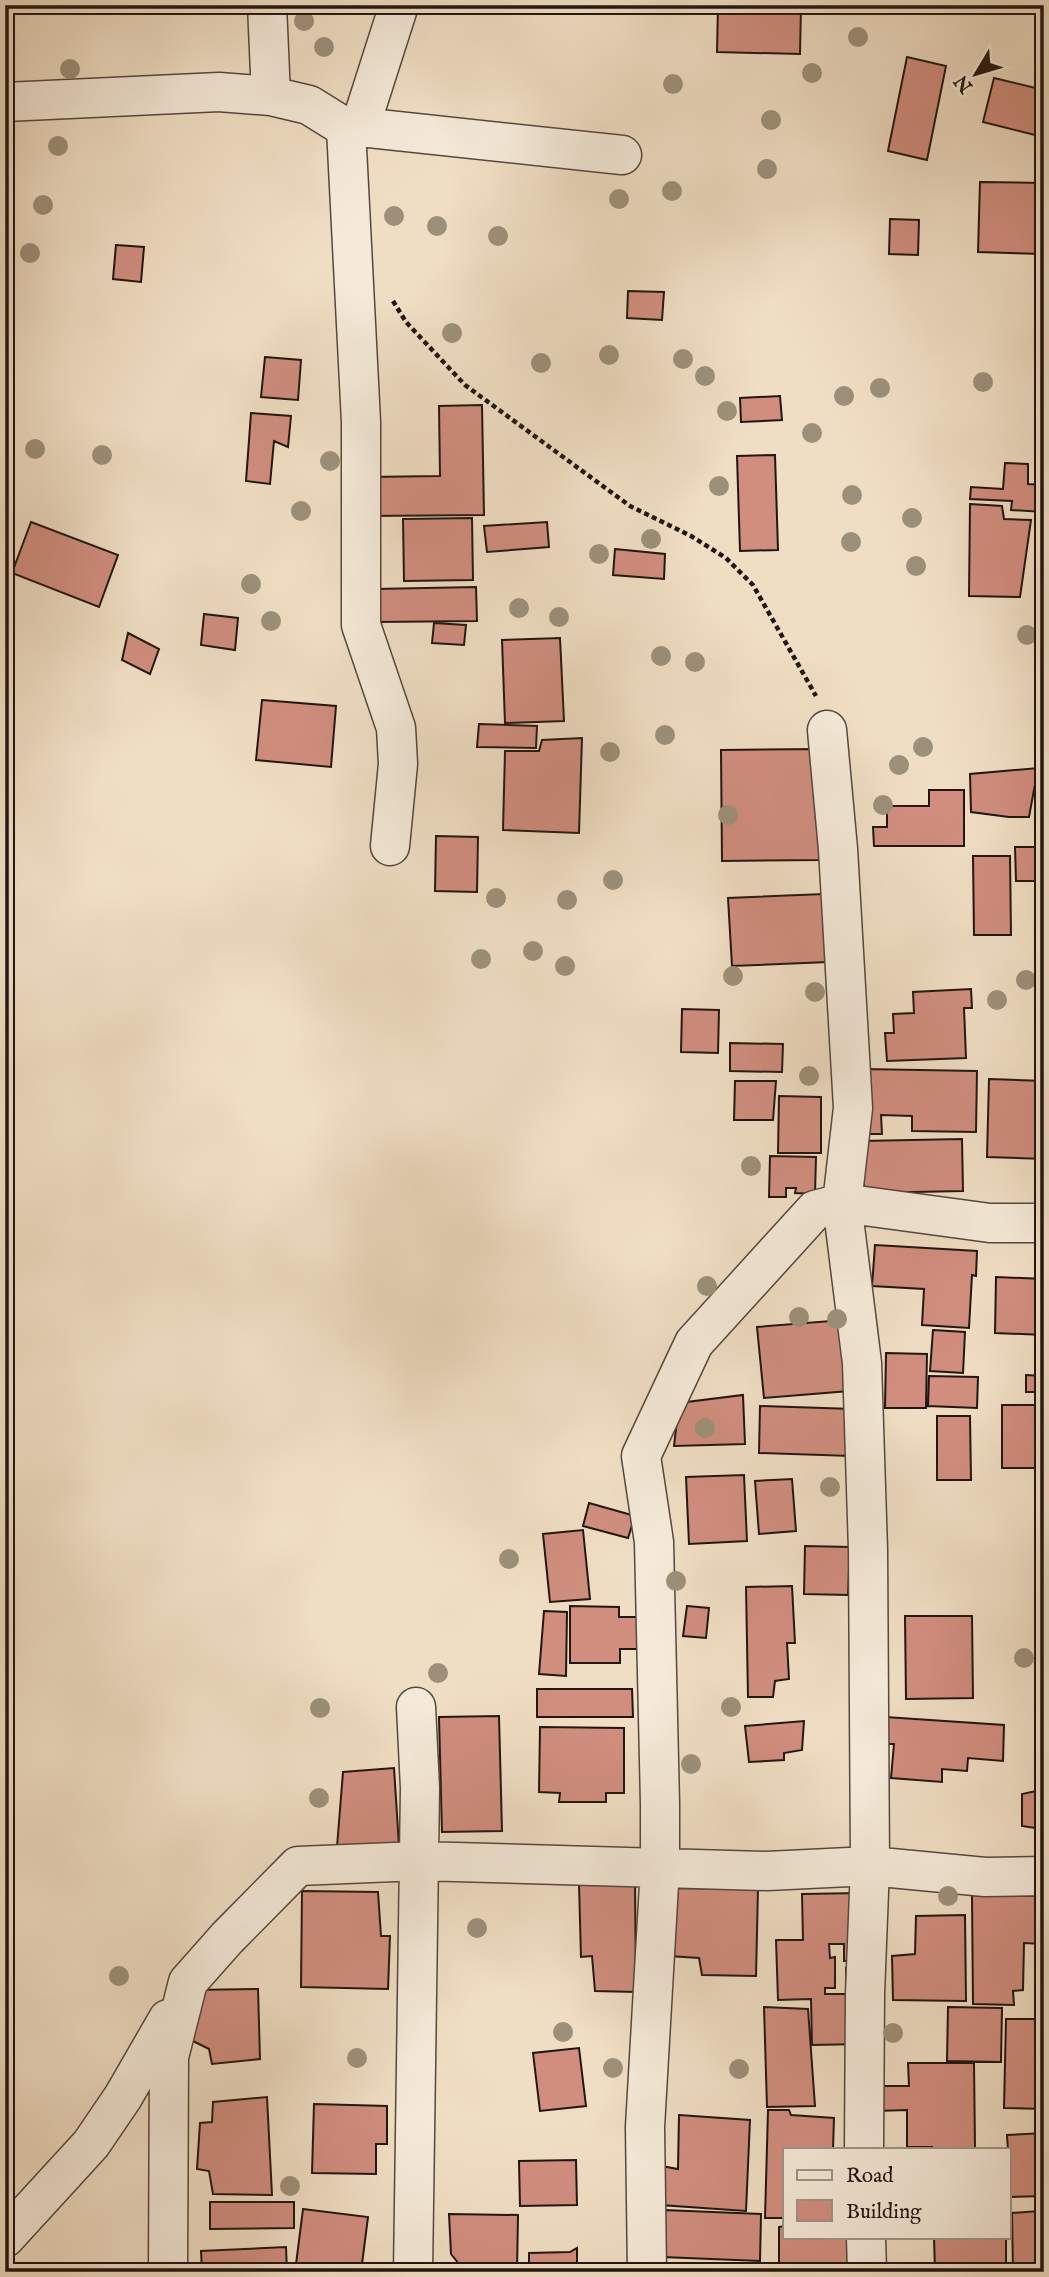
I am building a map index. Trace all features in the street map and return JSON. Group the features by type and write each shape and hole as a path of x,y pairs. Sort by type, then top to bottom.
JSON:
{"street":[{"path":"267,5 271,96"},
{"path":"390,846 398,764 396,728 360,625 361,422 353,127 399,5"},
{"path":"5,102 219,92 271,96 309,105 353,127 622,155"},
{"path":"827,730 838,849 853,1108 842,1203 862,1363 868,1550 870,1866 865,1994 864,2148"},
{"path":"647,2272 645,2127 660,1867 654,1542 641,1456 694,1343 815,1210 842,1203 990,1223 1044,1223"},
{"path":"414,2272 419,1861 416,1707"},
{"path":"5,2238 91,2144 123,2097 188,1982 298,1866 419,1861 767,1871 870,1866 985,1877 1044,1876"},
{"path":"168,2272 169,2057 188,1982"},
{"path":"866,2238 867,2272"}],"path":[{"path":"392,300 406,323 465,385 630,506 691,536 726,558 753,586 817,698 827,730"}],"building":[{"path":"718,5 801,5 800,54 717,52"},
{"path":"907,57 946,66 927,160 888,151"},
{"path":"994,78 1044,90 1035,135 983,122"},
{"path":"980,182 1044,183 1044,254 978,252"},
{"path":"890,219 919,220 918,255 889,254"},
{"path":"116,245 144,247 141,282 113,279"},
{"path":"628,291 664,292 662,320 627,318"},
{"path":"265,357 301,360 298,400 261,397"},
{"path":"780,396 782,420 741,422 740,398"},
{"path":"482,405 484,515 367,516 366,477 440,476 439,406"},
{"path":"251,413 291,416 288,447 274,441 270,484 246,481"},
{"path":"775,455 778,550 740,551 737,456"},
{"path":"1005,463 1028,464 1028,484 1044,485 1044,512 1011,510 1012,501 970,499 971,487 1003,489"},
{"path":"970,504 1002,506 1004,519 1031,520 1020,597 969,596"},
{"path":"472,518 473,580 404,581 403,519"},
{"path":"31,522 118,555 99,607 12,573"},
{"path":"547,522 549,547 487,552 484,526"},
{"path":"615,549 665,554 664,579 613,575"},
{"path":"476,587 477,621 376,622 375,589"},
{"path":"204,614 238,618 235,650 201,645"},
{"path":"434,623 466,625 464,645 432,643"},
{"path":"128,633 159,649 150,674 122,660"},
{"path":"560,638 564,721 505,723 502,640"},
{"path":"262,700 336,706 331,767 256,760"},
{"path":"479,724 537,726 536,748 477,747"},
{"path":"582,738 579,833 503,830 505,751 539,751 542,740"},
{"path":"821,749 821,860 722,861 721,750"},
{"path":"1038,768 1029,817 971,812 970,774"},
{"path":"929,790 964,790 964,846 874,846 873,827 887,827 887,806 929,806"},
{"path":"436,836 478,837 477,892 435,891"},
{"path":"1015,847 1044,847 1044,881 1016,881"},
{"path":"973,856 1010,856 1011,935 974,935"},
{"path":"824,894 828,962 732,966 728,898"},
{"path":"971,989 972,1008 964,1008 966,1058 887,1061 885,1033 894,1033 893,1014 914,1013 913,992"},
{"path":"682,1009 719,1010 718,1053 681,1052"},
{"path":"730,1043 783,1044 782,1072 730,1071"},
{"path":"862,1069 977,1071 976,1132 912,1131 912,1116 881,1115 882,1134 861,1134"},
{"path":"989,1079 1044,1081 1044,1159 987,1157"},
{"path":"735,1081 776,1081 773,1120 734,1120"},
{"path":"779,1096 821,1097 821,1153 778,1153"},
{"path":"962,1139 963,1191 864,1193 862,1141"},
{"path":"770,1156 816,1157 815,1194 795,1193 796,1188 786,1188 786,1197 769,1197"},
{"path":"875,1245 977,1251 976,1276 972,1275 969,1328 922,1325 924,1289 872,1286"},
{"path":"996,1277 1044,1279 1044,1335 995,1333"},
{"path":"843,1320 849,1391 764,1398 757,1327"},
{"path":"933,1330 965,1332 963,1373 930,1371"},
{"path":"886,1353 927,1354 926,1408 885,1408"},
{"path":"1026,1375 1044,1376 1044,1392 1026,1392"},
{"path":"929,1376 978,1377 977,1408 928,1406"},
{"path":"743,1395 745,1444 674,1446 679,1403"},
{"path":"1002,1405 1044,1405 1044,1468 1002,1468"},
{"path":"760,1406 853,1409 851,1456 759,1453"},
{"path":"937,1416 970,1416 971,1480 937,1480"},
{"path":"744,1475 747,1541 689,1544 686,1477"},
{"path":"792,1479 796,1531 759,1534 755,1481"},
{"path":"589,1503 635,1516 628,1538 583,1526"},
{"path":"583,1530 590,1599 550,1602 543,1534"},
{"path":"805,1546 850,1547 848,1595 804,1594"},
{"path":"792,1586 795,1643 787,1643 789,1679 775,1681 773,1697 748,1697 746,1587"},
{"path":"570,1606 619,1607 619,1617 638,1617 638,1649 620,1649 620,1663 570,1663"},
{"path":"687,1606 709,1608 706,1638 683,1636"},
{"path":"544,1611 567,1612 566,1676 539,1674"},
{"path":"905,1616 972,1616 973,1698 906,1699"},
{"path":"537,1689 632,1689 633,1717 537,1717"},
{"path":"499,1716 502,1831 442,1832 439,1717"},
{"path":"885,1717 1004,1725 1003,1761 968,1758 967,1771 942,1769 942,1782 891,1778 894,1744 884,1744"},
{"path":"804,1721 802,1750 784,1753 784,1760 749,1762 745,1726"},
{"path":"540,1727 624,1728 624,1793 606,1793 606,1802 559,1802 560,1793 539,1792"},
{"path":"394,1768 399,1846 337,1847 343,1772"},
{"path":"1041,1790 1042,1829 1022,1826 1022,1794"},
{"path":"579,1884 635,1884 636,1992 595,1991 592,1956 581,1957"},
{"path":"672,1888 758,1889 756,1976 702,1975 699,1958 669,1956"},
{"path":"302,1891 378,1892 381,1936 390,1936 388,1989 301,1987"},
{"path":"860,1893 862,1960 844,1961 844,1944 829,1944 830,1958 835,1957 835,1988 825,1988 825,1994 847,1994 846,1968 859,1968 861,2044 812,2045 811,1999 778,2000 776,1940 803,1940 802,1894"},
{"path":"972,1895 1044,1896 1044,1944 1024,1943 1023,1990 1013,1991 1014,2005 973,2004"},
{"path":"965,1915 966,2001 893,2000 892,1956 915,1954 916,1916"},
{"path":"258,1989 260,2059 212,2064 209,2049 193,2041 191,1990"},
{"path":"764,2007 808,2009 815,2106 767,2107"},
{"path":"948,2007 1002,2008 1001,2062 947,2061"},
{"path":"1006,2019 1044,2019 1044,2109 1004,2108"},
{"path":"579,2048 586,2106 540,2111 533,2053"},
{"path":"908,2063 974,2063 975,2148 907,2147 907,2110 876,2111 876,2086 909,2086"},
{"path":"267,2097 272,2195 213,2194 209,2171 197,2169 200,2123 212,2122 213,2102"},
{"path":"314,2104 387,2106 387,2144 376,2144 376,2174 312,2173"},
{"path":"768,2110 789,2110 791,2115 834,2118 833,2148 783,2148 783,2218 765,2218"},
{"path":"679,2115 750,2120 746,2211 660,2205 661,2166 678,2169"},
{"path":"1044,2133 1044,2196 1011,2197 1010,2148 1008,2148 1007,2135"},
{"path":"576,2160 577,2205 520,2206 519,2161"},
{"path":"210,2202 294,2202 294,2228 210,2229"},
{"path":"303,2209 368,2217 361,2272 295,2272"},
{"path":"664,2210 761,2214 760,2261 662,2257"},
{"path":"1039,2211 1043,2272 1013,2272 1012,2213"},
{"path":"449,2214 518,2215 517,2272 467,2272 463,2269 451,2254"},
{"path":"783,2226 783,2238 861,2238 862,2272 779,2272 779,2227"},
{"path":"934,2238 1006,2238 1006,2272 935,2272"},
{"path":"286,2247 287,2272 202,2272 201,2251"},
{"path":"577,2248 577,2272 529,2272 529,2253 570,2252"}]}
